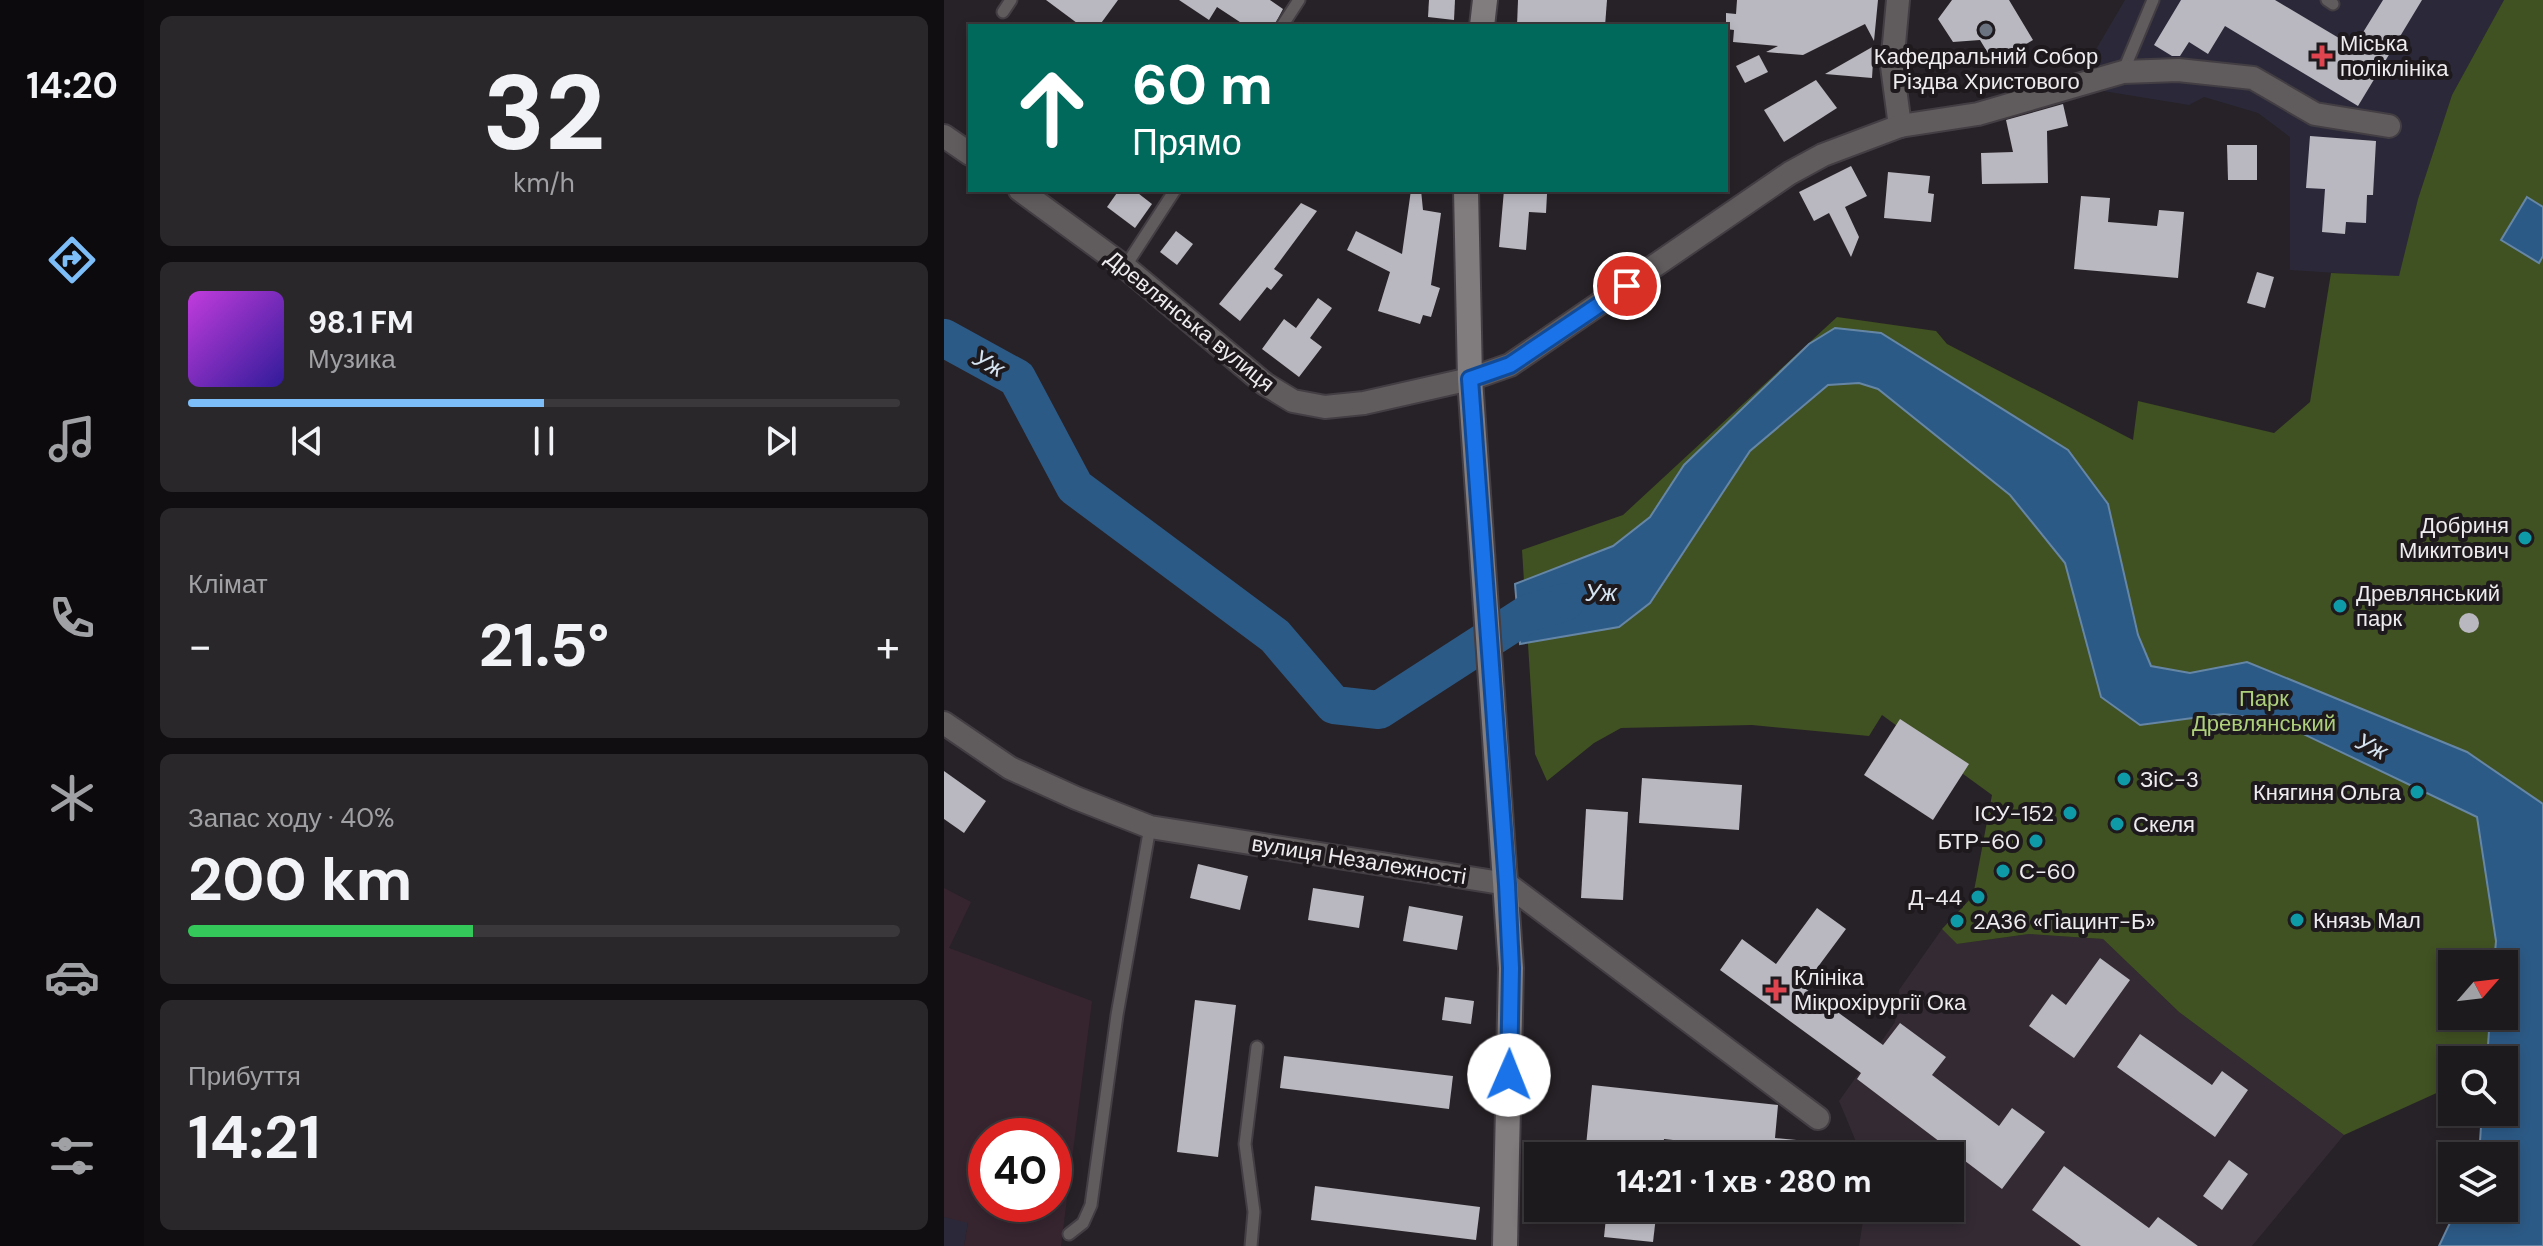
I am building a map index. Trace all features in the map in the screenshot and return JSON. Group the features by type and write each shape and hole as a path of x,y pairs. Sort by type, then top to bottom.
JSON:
{"street":[{"path":"1482,24 1485,0"},
{"path":"1898,0 1892,66 1900,126"},
{"name":"Древлянська вулиця","path":"1023,192 1125,267 1265,384 1293,401 1325,407 1364,403 1470,379 1510,365 1790,173 1823,155 1900,126 1978,114 2123,72 2178,70 2253,78 2315,114 2389,126"},
{"path":"944,136 968,153"},
{"path":"1466,192 1470,379 1511,968 1505,1246"},
{"name":"вулиця Незалежності","path":"944,723 1010,768 1150,827 1507,884 1818,1118"}],"lane":[{"path":"1003,12 1011,0"},
{"path":"1283,24 1299,0"},
{"path":"2123,72 2153,0"},
{"path":"1125,267 1174,192"},
{"path":"1069,1234 1083,1223 1091,1205 1117,1015 1150,827"},
{"path":"1251,1246 1254,1212 1245,1144 1257,1047"}],"shaded area":[{"path":"2125,0 2504,0 2452,95 2418,199 2399,277 2290,270 2290,137 2258,113 2204,97 2189,105 2097,90 2085,68"},
{"path":"944,888 971,902 949,948 1092,1001 1072,1159 1072,1118 968,1118 968,1222 1064,1222 1061,1246 964,1246 968,1223 944,1217"},
{"path":"1942,929 1957,944 2029,934 2103,939 2179,1012 2344,1135 2252,1246 1859,1246 1863,1222 1964,1222 1964,1142 1856,1142 1839,1101 1895,1022 1899,990"},
{"path":"944,1217 968,1222 964,1246 944,1246"}],"green space":[{"name":"Парк Древлянський","path":"2504,0 2543,0 2543,1047 2518,1055 2518,1046 2438,1046 2438,1092 2344,1135 2179,1012 2103,939 2029,934 1957,944 1942,929 1973,896 1992,795 1882,715 1869,736 1752,725 1621,728 1594,743 1547,781 1535,754 1522,550 1623,515 1837,317 1936,331 1947,344 2133,440 2138,401 2274,433 2310,402 2331,273 2399,276 2418,199 2452,95"}],"water":[{"path":"2527,197 2543,207 2543,256 2539,263 2501,240"},
{"name":"Уж","path":"1835,328 1881,333 2068,450 2108,504 2138,635 2151,666 2190,673 2247,662 2467,752 2543,804 2543,1246 2439,1246 2450,1222 2518,1222 2518,1142 2480,1142 2481,1126 2518,1126 2518,1046 2488,1046 2489,1030 2518,1030 2518,950 2495,950 2477,817 2274,720 2223,714 2140,725 2101,697 2065,563 2010,495 1878,389 1859,383 1828,385 1750,451 1650,603 1619,627 1520,644 1515,584 1613,546 1650,517 1684,465 1809,344"}],"building":[{"path":"1046,0 1118,0 1100,24 1078,24"},
{"path":"1179,0 1270,0 1283,9 1275,24 1243,24 1217,7 1209,20"},
{"path":"1429,0 1455,0 1454,20 1428,17"},
{"path":"1518,0 1607,0 1605,24 1517,24"},
{"path":"1737,0 1878,0 1874,41 1865,24 1803,55 1766,52 1778,46 1733,42 1734,30 1728,29 1726,13 1736,14"},
{"name":"Кафедральний Собор Різдва Христового","path":"1952,0 2009,0 2033,40 1994,63 1980,40 1953,42 1938,19"},
{"path":"2181,0 2275,0 2354,47 2383,0 2422,0 2358,106 2225,26 2208,54 2189,42 2180,56 2172,56 2154,45"},
{"path":"1874,46 1872,78 1825,74"},
{"path":"1759,55 1768,72 1745,83 1736,66"},
{"path":"1816,80 1837,108 1784,142 1764,110"},
{"path":"2063,104 2068,126 2047,131 2048,183 1982,184 1981,153 2013,152 2006,120"},
{"path":"2310,136 2376,141 2373,195 2367,195 2366,223 2346,222 2345,234 2322,232 2325,189 2306,188"},
{"path":"2227,145 2257,145 2257,180 2228,180"},
{"path":"1851,166 1867,196 1845,207 1859,237 1851,257 1829,213 1814,221 1799,192"},
{"path":"1888,172 1930,176 1928,193 1934,194 1931,222 1884,218"},
{"path":"1118,192 1137,192 1152,204 1135,228 1107,207"},
{"path":"1411,192 1421,192 1423,210 1441,213 1431,285 1440,288 1431,317 1423,315 1420,324 1378,311 1390,272 1347,250 1356,231 1402,254"},
{"path":"1504,192 1547,194 1546,213 1529,212 1526,250 1499,247"},
{"path":"2081,196 2110,198 2108,222 2157,226 2159,210 2184,212 2178,278 2074,269"},
{"path":"1301,203 1317,211 1274,269 1283,275 1271,290 1267,287 1240,321 1219,304"},
{"path":"1176,231 1193,244 1177,265 1160,252"},
{"path":"2257,272 2274,277 2265,308 2247,303"},
{"path":"1318,298 1332,308 1310,338 1322,347 1299,377 1262,349 1284,319 1296,328"},
{"path":"2469,613 2476,616 2479,623 2476,630 2469,633 2462,630 2459,623 2462,616"},
{"path":"1900,719 1969,764 1933,820 1864,775"},
{"path":"944,771 986,801 964,833 944,819"},
{"path":"1642,778 1742,785 1739,830 1639,823"},
{"path":"1586,809 1628,812 1623,900 1581,898"},
{"path":"1198,864 1248,876 1240,910 1190,898"},
{"path":"1313,888 1364,896 1359,928 1308,920"},
{"path":"1409,906 1463,916 1457,950 1403,941"},
{"path":"1817,908 1846,929 1803,987 1883,1045 1900,1023 1946,1057 1932,1075 1999,1126 2012,1108 2045,1132 2002,1189 1964,1160 1964,1142 1940,1142 1857,1079 1861,1073 1720,970 1742,939 1776,964"},
{"path":"2100,958 2130,980 2074,1058 2029,1026 2052,994 2066,1005"},
{"path":"1445,997 1474,1001 1471,1024 1442,1020"},
{"path":"1195,1000 1236,1005 1218,1157 1177,1152"},
{"path":"2140,1034 2212,1085 2222,1071 2248,1090 2215,1137 2117,1067"},
{"path":"1284,1056 1453,1076 1449,1109 1280,1088"},
{"path":"1592,1085 1778,1105 1775,1138 1818,1142 1691,1142 1664,1139 1664,1142 1586,1142"},
{"path":"2229,1160 2248,1174 2222,1210 2203,1196"},
{"path":"2064,1166 2149,1228 2158,1217 2198,1246 2081,1246 2032,1210"},
{"path":"1315,1186 1480,1207 1476,1240 1311,1220"},
{"path":"1606,1222 1655,1222 1653,1242 1604,1237"}],"waterway":[{"name":"Уж","path":"944,338 1017,378 1075,487 1275,636 1334,705 1379,710 1529,613 1565,602"}],"place":[{"name":"Кафедральний Собор Різдва Христового","path":"1986,30"},
{"name":"Міська поліклініка","path":"2322,56"},
{"name":"Добриня Микитович","path":"2525,538"},
{"name":"Древлянський парк","path":"2340,606"},
{"name":"ЗіС-3","path":"2124,779"},
{"name":"Княгиня Ольга","path":"2417,792"},
{"name":"ІСУ-152","path":"2070,813"},
{"name":"Скеля","path":"2117,824"},
{"name":"БТР-60","path":"2036,841"},
{"name":"С-60","path":"2003,871"},
{"name":"Д-44","path":"1978,897"},
{"name":"Князь Мал","path":"2297,920"},
{"name":"2А36 «Гіацинт-Б»","path":"1957,921"},
{"name":"Клініка Мікрохірургії Ока","path":"1776,990"}],"route":[{"path":"1509,1075 1511,968 1507,884 1470,379 1510,365 1627,286"}]}
